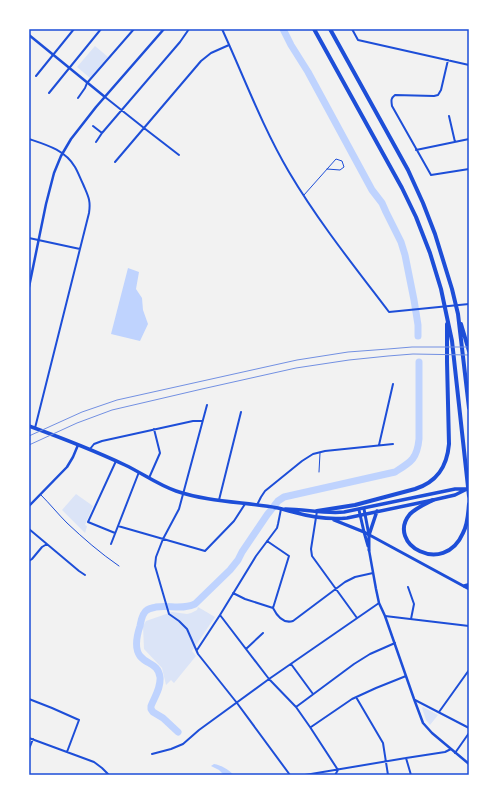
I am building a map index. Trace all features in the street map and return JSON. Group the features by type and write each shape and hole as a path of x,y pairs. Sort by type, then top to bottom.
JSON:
{"highway":[{"path":"314,29 402,188 427,244 448,316 455,362 469,496"},
{"path":"330,29 413,180 435,234 469,350"},
{"path":"458,314 469,408"},
{"path":"316,511 355,505 415,489 426,485 441,472 447,458 449,444 447,362 448,316"},
{"path":"433,500 410,514 404,530 410,544 418,551 428,554 440,554 456,545 466,527 469,504"}],"main road":[{"path":"29,426 90,448 171,489 183,493 197,497 267,506 316,517 339,519 455,495 468,489"},
{"path":"280,509 336,513 359,510 455,489 468,489"},
{"path":"364,508 369,535 369,550"},
{"path":"359,510 369,550"},
{"path":"369,535 377,511"},
{"path":"332,519 364,532 468,587"}],"street":[{"path":"36,76 74,29"},
{"path":"49,93 101,29"},
{"path":"78,98 87,83 134,29"},
{"path":"29,287 54,173 68,144 105,97 164,29"},
{"path":"96,142 121,110 180,42 189,29"},
{"path":"222,29 270,135 288,170 327,231 389,312 469,304"},
{"path":"352,29 358,40 469,64"},
{"path":"29,35 87,83 179,155"},
{"path":"115,162 201,61 211,53 229,45"},
{"path":"448,60 441,90 438,95 395,95 391,99 392,108 431,175 469,169"},
{"path":"449,116 455,142"},
{"path":"93,126 102,133"},
{"path":"29,139 51,147 62,153 70,160 90,202 89,213 35,428"},
{"path":"416,150 469,139"},
{"path":"29,238 80,249"},
{"path":"379,446 393,384"},
{"path":"207,405 179,509 163,539 156,557 155,566 169,614 184,625 198,654 237,703 290,775"},
{"path":"219,500 241,412"},
{"path":"90,448 94,444 102,441 193,421 202,421"},
{"path":"149,478 160,453 154,429"},
{"path":"29,506 67,467 78,444"},
{"path":"258,505 262,494 306,458 314,454 320,452 393,444"},
{"path":"115,533 88,522 116,461"},
{"path":"111,544 139,472"},
{"path":"118,526 205,551 234,521 246,503"},
{"path":"197,650 256,556 278,524 280,509"},
{"path":"316,511 311,553 357,618"},
{"path":"29,529 85,575"},
{"path":"267,541 289,556 273,608"},
{"path":"29,561 46,544"},
{"path":"369,550 379,603 423,723 432,733 469,764"},
{"path":"233,593 245,599 273,608 281,618 287,622 290,622 350,579 373,573"},
{"path":"408,586 414,604 411,619"},
{"path":"152,754 183,744 269,679 379,603"},
{"path":"220,615 269,679 296,707 338,770"},
{"path":"385,616 469,626"},
{"path":"246,649 263,633"},
{"path":"296,707 354,664 370,654 394,643"},
{"path":"291,664 313,694"},
{"path":"439,712 469,670"},
{"path":"310,727 356,697 406,676"},
{"path":"356,697 383,743 388,775"},
{"path":"29,699 79,720 67,752"},
{"path":"414,699 469,728"},
{"path":"455,753 469,733"},
{"path":"29,738 94,762 108,775"},
{"path":"29,749 33,739"},
{"path":"305,775 445,752 451,749"},
{"path":"406,758 411,775"},
{"path":"335,775 338,770"}],"lane":[{"path":"304,196 336,158 342,162 344,167 340,170 327,169"},
{"path":"318,472 320,452"},
{"path":"41,495 74,530 98,551 119,566"}],"shaded area":[{"path":"95,46 108,57 90,78 77,67"},
{"path":"76,494 93,506 85,525 87,526 85,533 62,510"},
{"path":"198,607 215,617 192,651 196,656 174,683 171,680 166,685 162,668 144,649 143,626 146,621 172,612 187,614 197,610"},
{"path":"423,707 438,715 430,725 426,720"}],"water":[{"path":"128,268 139,272 136,289 142,298 143,310 148,324 140,341 111,334"},
{"path":"214,764 225,768 234,775 224,775 219,770 211,766"}],"waterway":[{"path":"283,29 372,190 382,203 401,242 414,300 418,325 418,336"},
{"path":"178,732 151,709 159,688 160,677 157,669 143,659 138,653 137,649 137,637 145,611 156,607 186,607 195,604 230,570 267,515 278,501 284,497 395,472 409,462 415,456 419,439 419,362"}],"railway":[{"path":"29,436 82,412 117,400 297,360 348,352 412,347 469,347"},
{"path":"29,445 77,423 112,410 296,368 349,360 413,354 469,355"}]}
